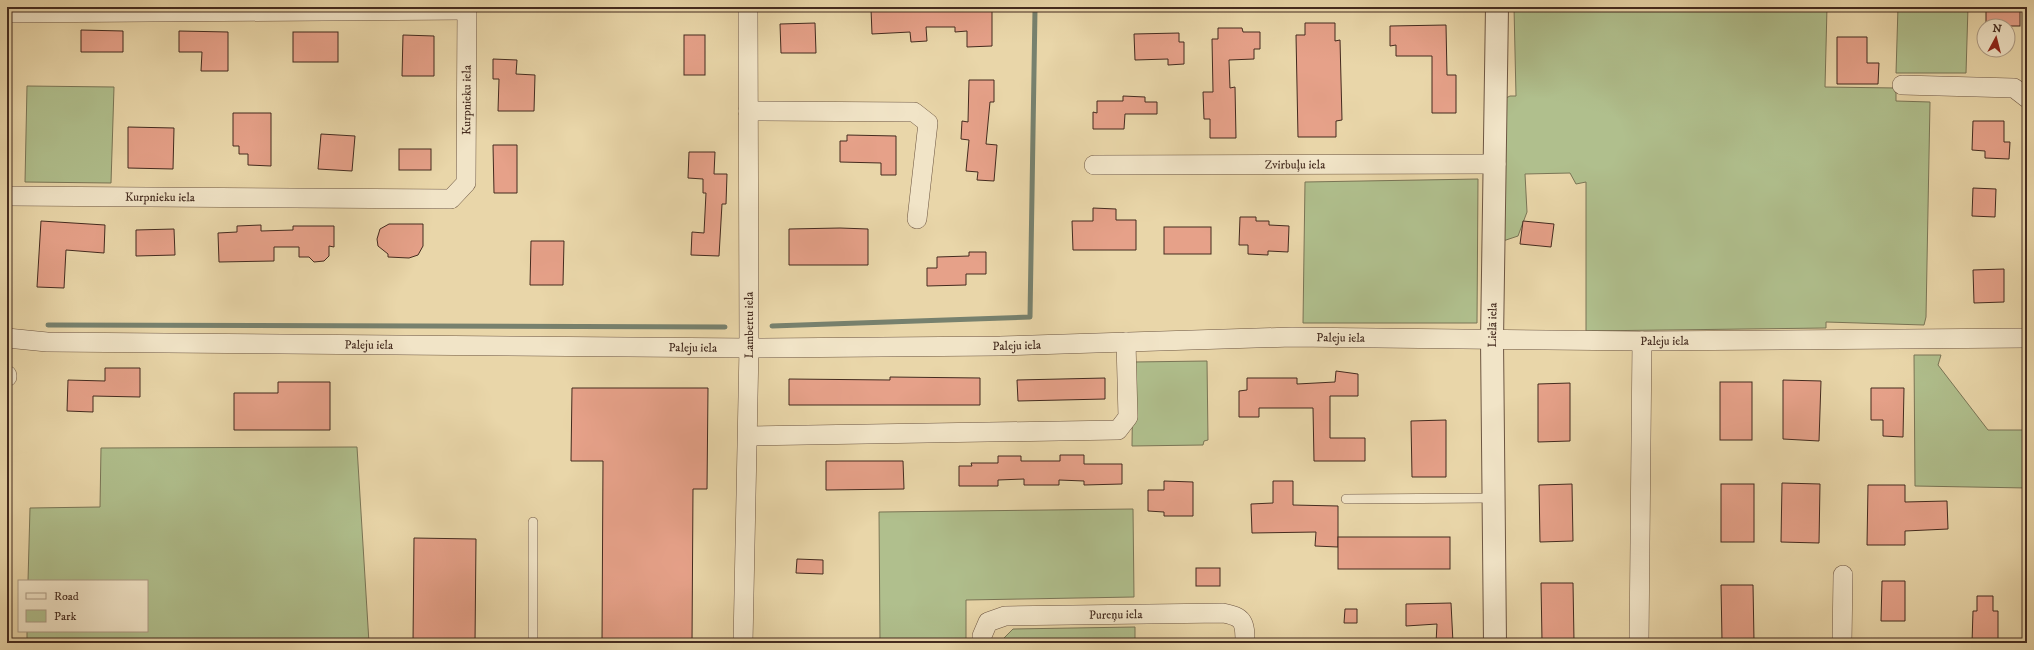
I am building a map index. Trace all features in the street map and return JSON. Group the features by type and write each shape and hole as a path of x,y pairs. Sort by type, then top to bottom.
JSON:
{"street":[{"name":"Lambertu iela","path":"743,643 749,348 748,7"},
{"name":"Lielā iela","path":"1496,643 1492,340 1496,164 1497,7"},
{"name":"Kurpnieku iela","path":"7,13 229,9 466,8 466,183 451,199 7,196"},
{"path":"1902,85 2014,88 2027,98"},
{"path":"748,111 914,112 928,123 917,219"},
{"name":"Zvirbuļu iela","path":"1094,165 1496,164"},
{"name":"Paleju iela","path":"7,338 47,342 749,348 1000,346 1292,337 1642,342 2027,333"},
{"path":"748,436 1118,430 1128,417 1126,342"},
{"path":"1639,643 1642,342"},
{"path":"1842,643 1843,575"},
{"name":"Pureņu iela","path":"982,643 982,636 988,622 1005,616 1215,613 1237,616 1245,625 1245,643"}],"lane":[{"path":"1346,499 1494,498"},
{"path":"533,522 533,643"}],"green space":[{"path":"1514,7 1827,7 1825,87 1896,88 1896,101 1930,102 1926,317 1924,325 1826,322 1826,328 1586,331 1586,182 1576,184 1570,173 1525,174 1527,212 1518,236 1503,241 1504,99 1510,96 1516,96"},
{"path":"1898,7 1968,7 1966,73 1896,73"},
{"path":"27,86 114,87 111,183 25,182"},
{"path":"1478,179 1477,323 1303,323 1305,182"},
{"path":"1914,355 1941,355 1938,365 1988,430 2027,430 2027,488 1915,486"},
{"path":"1207,361 1208,440 1204,441 1203,445 1132,446 1133,362"},
{"path":"357,447 369,643 27,643 27,632 148,632 148,580 28,580 30,508 100,507 101,448"},
{"path":"1133,509 1134,597 966,600 966,643 880,643 879,512"},
{"path":"1135,627 1135,643 999,643 1013,629"}],"building":[{"path":"926,7 926,9 992,8 992,46 967,47 967,31 955,32 955,27 926,27 927,41 911,42 910,32 872,34 871,9"},
{"path":"1986,7 2020,7 2020,26 2016,26 2016,18 1986,18"},
{"path":"815,23 816,53 781,53 780,24"},
{"path":"1305,23 1335,23 1335,41 1340,40 1342,120 1336,121 1336,137 1298,137 1296,35 1305,35"},
{"path":"1446,25 1447,75 1456,75 1456,113 1432,113 1432,56 1396,56 1396,45 1390,46 1390,26"},
{"path":"1218,28 1242,28 1243,32 1260,32 1260,49 1254,49 1254,59 1229,60 1230,88 1235,87 1236,138 1210,138 1210,119 1204,119 1203,92 1213,92 1212,39 1218,39"},
{"path":"81,30 123,31 123,52 81,52"},
{"path":"179,31 228,32 228,71 201,71 202,52 179,52"},
{"path":"293,32 338,32 338,62 293,62"},
{"path":"1179,33 1179,42 1184,42 1184,64 1168,65 1168,59 1135,60 1134,34"},
{"path":"403,35 434,36 434,76 402,76"},
{"path":"684,35 705,35 705,75 684,75"},
{"path":"1837,37 1867,37 1867,63 1879,63 1878,84 1837,84"},
{"path":"493,59 517,60 516,74 535,75 534,111 498,111 499,79 493,79"},
{"path":"969,80 994,80 994,102 990,102 986,144 997,145 994,181 977,180 978,172 966,171 969,140 961,139 962,121 968,122"},
{"path":"1123,96 1145,97 1145,102 1157,102 1157,114 1125,114 1124,129 1093,129 1093,112 1097,113 1097,101 1123,101"},
{"path":"233,113 271,113 271,166 248,165 248,154 239,154 239,146 233,146"},
{"path":"1973,121 2004,121 2004,142 2010,142 2009,159 1985,158 1985,151 1972,150"},
{"path":"128,127 174,128 173,169 128,168"},
{"path":"321,134 355,136 352,171 318,169"},
{"path":"847,135 896,136 896,175 881,175 881,163 840,162 840,141 847,141"},
{"path":"493,145 517,145 517,193 494,193"},
{"path":"399,149 431,149 431,170 399,170"},
{"path":"689,152 715,152 714,174 727,174 726,204 722,204 719,256 691,255 692,232 704,233 706,193 703,193 703,179 688,178"},
{"path":"1973,188 1996,189 1995,217 1972,216"},
{"path":"1093,208 1116,209 1116,220 1136,220 1136,250 1073,250 1072,221 1093,221"},
{"path":"1240,217 1256,217 1256,221 1269,221 1269,225 1289,226 1288,252 1268,251 1268,255 1248,254 1248,245 1239,245"},
{"path":"41,221 105,225 104,253 66,250 64,288 37,287"},
{"path":"1523,221 1554,224 1551,247 1520,244"},
{"path":"389,224 423,224 423,246 418,255 409,258 388,257 388,254 378,246 377,239 380,229"},
{"path":"261,225 261,231 293,230 293,226 334,226 334,247 329,246 329,256 324,261 314,262 309,257 299,257 299,247 274,247 274,261 219,262 218,233 237,232 237,226"},
{"path":"1164,227 1211,227 1211,254 1164,254"},
{"path":"174,229 175,255 136,256 136,230"},
{"path":"789,229 868,229 868,265 789,265"},
{"path":"531,241 564,241 563,285 530,285"},
{"path":"969,252 986,252 986,274 966,274 966,285 927,286 927,268 937,268 937,257 969,256"},
{"path":"2004,269 2004,302 1974,303 1973,270"},
{"path":"105,368 140,368 140,397 93,396 93,412 67,411 68,380 105,381"},
{"path":"1336,371 1358,374 1358,396 1330,396 1330,438 1365,438 1365,461 1314,461 1313,408 1259,408 1259,417 1239,417 1239,391 1247,390 1247,378 1297,378 1297,384 1335,382"},
{"path":"890,377 980,378 980,405 789,405 789,379 890,380"},
{"path":"1105,378 1105,399 1018,401 1017,380"},
{"path":"1783,380 1821,381 1819,441 1783,439"},
{"path":"278,382 330,382 330,430 234,430 234,393 278,393"},
{"path":"1720,382 1752,382 1752,440 1720,440"},
{"path":"1570,383 1570,441 1538,442 1538,384"},
{"path":"572,388 708,388 707,489 693,489 692,643 602,643 603,461 571,461"},
{"path":"1871,388 1904,388 1903,437 1883,436 1883,420 1871,420"},
{"path":"1446,420 1446,477 1412,477 1411,421"},
{"path":"1060,455 1084,455 1084,464 1122,464 1122,484 1084,485 1084,481 1059,480 1059,485 1024,485 1024,479 998,480 998,486 959,486 959,466 972,466 971,463 998,463 998,456 1021,456 1021,461 1060,461"},
{"path":"826,461 903,461 904,489 826,490"},
{"path":"1164,481 1193,482 1193,516 1164,516 1164,512 1148,511 1148,490 1164,490"},
{"path":"1273,481 1293,481 1293,505 1338,506 1338,547 1315,546 1316,532 1252,533 1251,504 1273,503"},
{"path":"1782,483 1820,484 1819,543 1781,542"},
{"path":"1572,484 1573,541 1540,542 1539,485"},
{"path":"1721,484 1754,484 1754,542 1721,542"},
{"path":"1868,485 1905,485 1905,502 1947,501 1948,529 1905,531 1905,545 1867,545"},
{"path":"1338,537 1450,537 1450,569 1338,569"},
{"path":"414,538 476,539 475,643 413,643"},
{"path":"797,559 823,560 823,574 796,573"},
{"path":"1196,568 1220,568 1220,586 1196,586"},
{"path":"1882,581 1905,581 1905,621 1881,621"},
{"path":"1541,583 1573,583 1574,641 1542,641"},
{"path":"1721,585 1753,585 1754,641 1722,641"},
{"path":"1977,596 1993,596 1993,611 1998,611 1998,643 1972,643 1973,611 1977,611"},
{"path":"1451,603 1453,643 1436,643 1437,624 1406,626 1406,604"},
{"path":"1345,609 1357,609 1357,623 1344,623"}],"waterway":[{"path":"772,326 1030,317 1035,10 1037,7"},
{"path":"48,325 725,327"}]}
